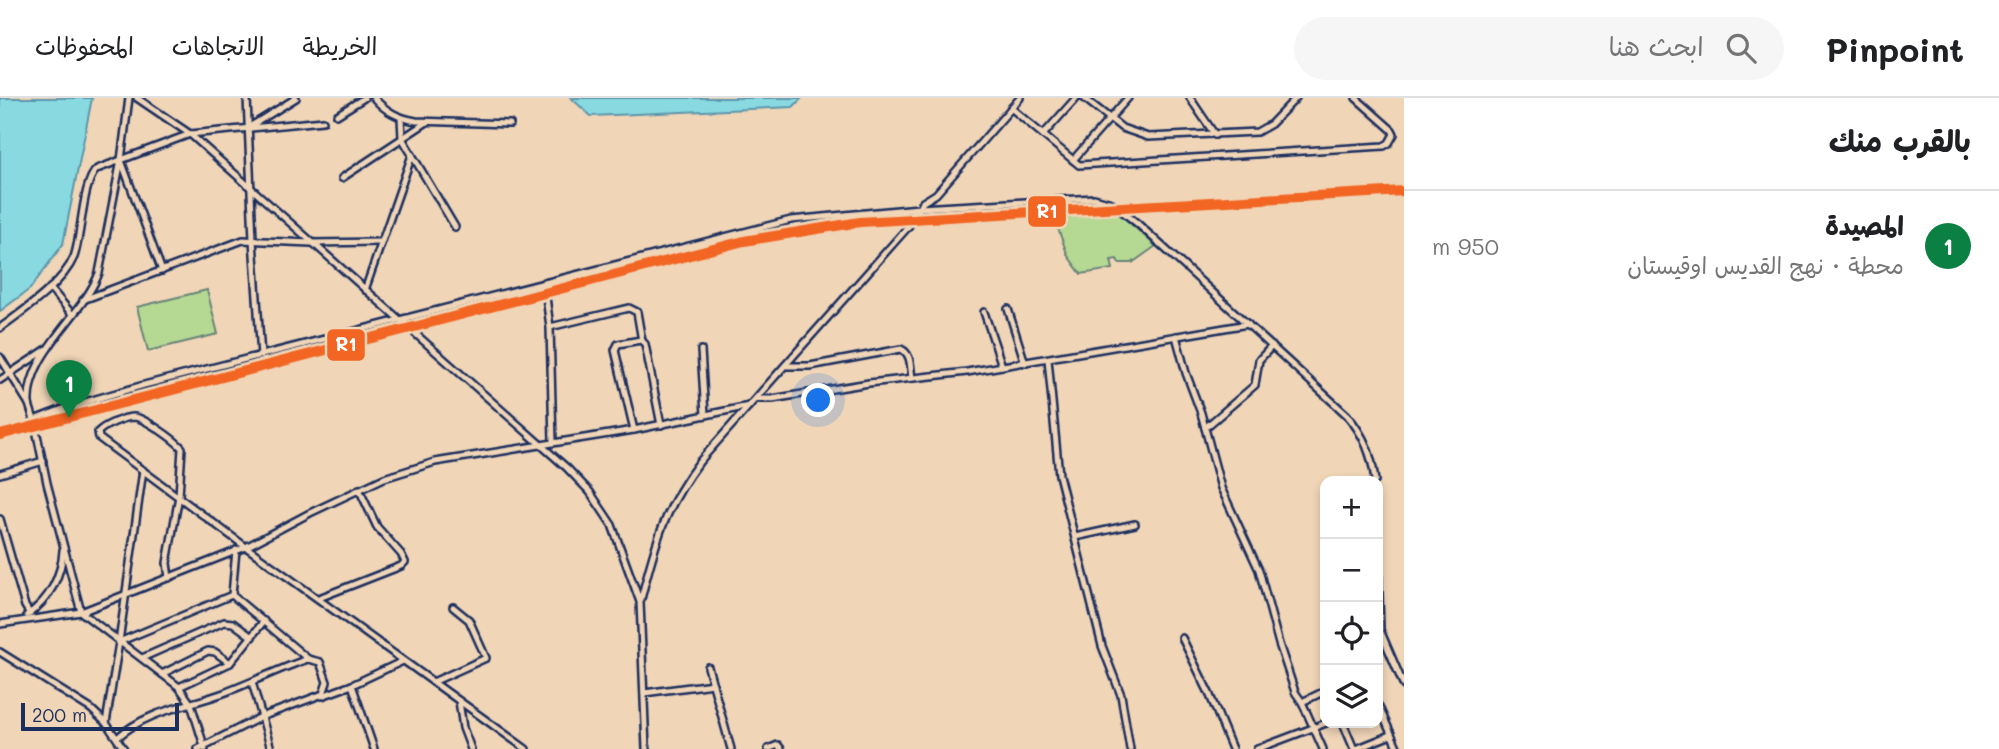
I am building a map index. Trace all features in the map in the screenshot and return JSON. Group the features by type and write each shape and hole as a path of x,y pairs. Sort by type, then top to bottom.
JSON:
{"street":[{"path":"29,404 32,378 80,302 94,286 99,273 121,160 129,98"},
{"path":"137,98 190,135 540,444 590,492 621,544 640,602 646,749"},
{"path":"247,98 261,356"},
{"path":"248,128 296,98"},
{"path":"337,115 364,98"},
{"path":"374,98 388,111 401,118 510,124"},
{"path":"640,602 656,538 682,485 908,227 923,202 936,194 1020,98"},
{"path":"1044,135 1076,98"},
{"path":"1084,98 1129,132 1148,137 1250,134 1264,129 1296,98"},
{"path":"1073,160 1128,98"},
{"path":"1190,98 1216,135"},
{"path":"1011,108 1079,165 1384,146 1389,143 1394,134 1392,130 1356,98"},
{"path":"401,118 402,138 455,227"},
{"path":"0,328 50,288 74,257 93,173 97,169 190,135 323,121"},
{"path":"342,178 429,121"},
{"path":"365,290 412,155"},
{"path":"121,160 162,271"},
{"path":"34,420 144,385 791,220 919,208 1094,198 1107,201 1138,224 1332,400 1359,429 1369,449 1374,476"},
{"path":"80,302 243,240 381,242"},
{"path":"544,282 550,327 553,442"},
{"path":"50,288 72,314"},
{"path":"550,327 629,308 636,312 647,351 661,425"},
{"path":"1008,309 1025,363"},
{"path":"984,312 1002,366"},
{"path":"756,399 772,399 1025,363 1248,324"},
{"path":"1176,337 1221,488 1259,570 1279,644 1296,692 1323,749"},
{"path":"634,430 615,348 628,341 642,341"},
{"path":"1205,428 1255,385 1259,360 1272,346"},
{"path":"0,380 49,348"},
{"path":"787,366 810,366 901,349 909,356 912,378"},
{"path":"701,350 705,415"},
{"path":"0,357 29,404 81,612 179,687 191,704 202,748 261,717 352,685 403,661"},
{"path":"1048,359 1059,475 1102,646 1124,705 1130,749"},
{"path":"0,624 81,612 246,547 396,473 435,462 634,430 749,406"},
{"path":"169,578 167,563 179,496 183,453 178,443 136,417 103,427 99,430 99,438 179,496 246,547 526,749"},
{"path":"0,474 43,461"},
{"path":"106,723 143,470"},
{"path":"318,598 401,566 405,562 377,527 359,489"},
{"path":"0,519 25,606 30,614"},
{"path":"1075,537 1135,524"},
{"path":"15,621 40,606 52,587 61,565 63,543"},
{"path":"232,595 236,550"},
{"path":"119,642 232,595"},
{"path":"232,595 308,659"},
{"path":"1379,602 1380,630 1404,686"},
{"path":"433,682 486,658 469,620 453,607"},
{"path":"179,687 230,663 264,621"},
{"path":"142,659 224,622 233,623 252,637"},
{"path":"1182,638 1204,680 1232,749"},
{"path":"162,674 208,651 215,652 230,663"},
{"path":"0,652 74,697 106,723 124,749"},
{"path":"117,738 146,718 252,682 308,659 318,660 324,670 327,686 318,697"},
{"path":"708,667 731,749"},
{"path":"252,682 271,749"},
{"path":"644,693 713,684"},
{"path":"352,685 374,749"},
{"path":"1302,702 1320,693"},
{"path":"459,700 463,728 471,749"},
{"path":"1383,717 1398,749"},
{"path":"1257,749 1320,726"},
{"path":"1345,728 1355,749 1391,735"},
{"path":"768,749 779,745 781,749"}],"green space":[{"path":"1115,210 1156,246 1132,263 1111,260 1113,269 1081,274 1068,256 1053,215"},
{"path":"207,290 218,334 148,351 137,307"}],"water":[{"path":"0,98 92,98 63,244 30,289 0,311"},
{"path":"571,98 802,98 793,107 591,116"}],"transit line":[{"name":"R1","path":"0,435 744,241 860,222 1404,191"}],"place":[{"name":"المصيدة","path":"69,418"}]}
